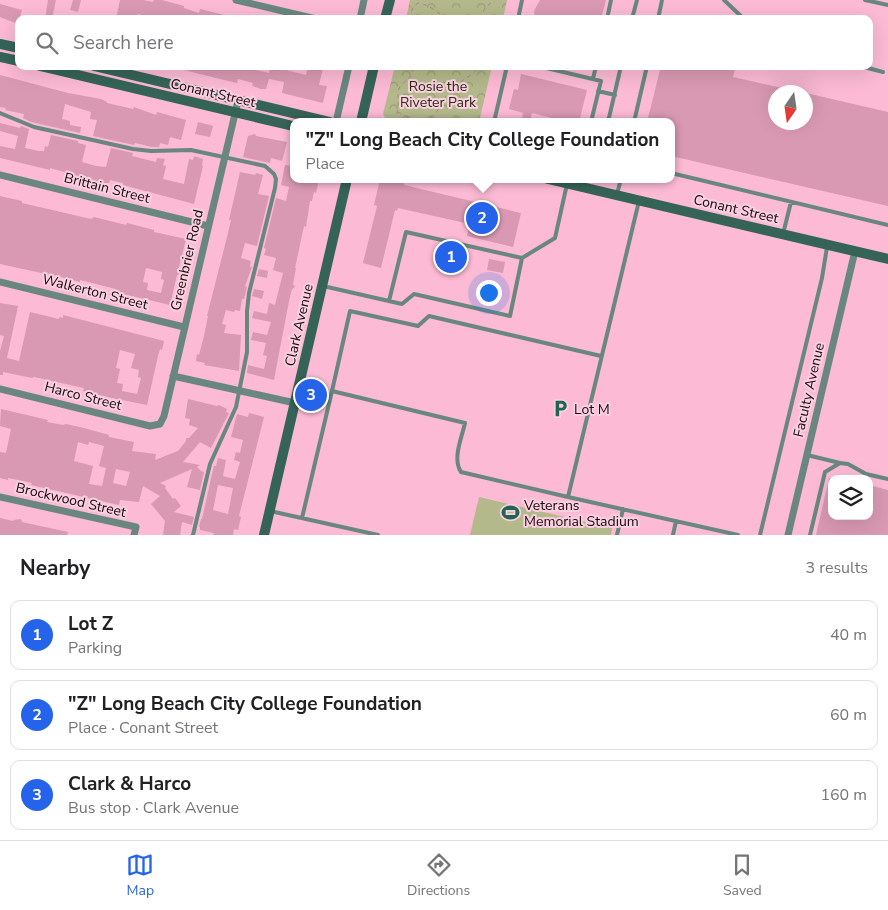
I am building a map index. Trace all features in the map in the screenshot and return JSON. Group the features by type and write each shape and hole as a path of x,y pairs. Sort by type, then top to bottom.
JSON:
{"street":[{"path":"236,0 299,15"},
{"path":"361,15 364,0"},
{"path":"386,15 390,0"},
{"path":"0,44 15,47"},
{"path":"0,57 15,60"},
{"name":"Conant Street","path":"57,70 290,125"},
{"name":"Conant Street","path":"110,70 312,118"},
{"path":"337,118 348,70"},
{"path":"362,118 373,70"},
{"name":"Greenbrier Road","path":"160,424 164,416 238,101"},
{"name":"Brittain Street","path":"0,175 208,226"},
{"name":"Clark Avenue","path":"264,535 347,183"},
{"name":"Conant Street","path":"573,183 617,196 888,259"},
{"name":"Faculty Avenue","path":"788,535 855,251"},
{"name":"Walkerton Street","path":"0,282 184,327"},
{"path":"173,376 295,403"},
{"name":"Harco Street","path":"0,388 150,426 160,424"},
{"name":"Brockwood Street","path":"0,497 135,531"}],"lane":[{"path":"519,15 522,0"},
{"path":"608,15 611,0"},
{"path":"633,15 637,0"},
{"path":"659,15 662,0"},
{"path":"724,0 740,15"},
{"path":"865,0 888,6"},
{"path":"873,69 883,72"},
{"path":"495,118 506,70"},
{"path":"555,70 600,81 592,118"},
{"path":"593,79 595,70"},
{"path":"609,118 620,70"},
{"path":"635,118 646,70"},
{"path":"598,92 615,95"},
{"path":"0,113 34,127 133,149 151,151 191,150 269,168 274,174 276,179 249,293 247,352 239,391 230,422 210,464 193,535"},
{"path":"675,174 888,225"},
{"path":"389,301 406,232 522,258 554,238 573,183"},
{"path":"617,196 620,183"},
{"path":"568,497 639,201"},
{"path":"783,235 791,202"},
{"path":"760,535 822,278 828,245"},
{"path":"322,286 402,304 414,294 510,316 522,258"},
{"path":"302,518 350,311 418,326 429,316 601,356"},
{"path":"332,391 465,423 457,459 457,466 461,472 738,535"},
{"path":"807,455 848,464 866,474 888,479"},
{"path":"810,535 825,472 840,463"},
{"path":"617,535 623,509"},
{"path":"270,511 378,535"},
{"path":"673,535 676,521"}],"path":[{"path":"482,15 485,8 494,0"},
{"path":"410,15 413,7 418,3 428,4 440,15"},
{"path":"397,118 398,91 400,86 411,76 413,70"},
{"path":"430,118 437,113 449,92 478,70"},
{"path":"398,112 409,118"}],"green space":[{"path":"410,0 507,0 504,15 407,15"},
{"name":"Rosie the Riveter Park","path":"394,70 491,70 480,118 386,118 383,114"},
{"name":"Veterans Memorial Stadium","path":"479,497 612,528 611,535 470,535"}],"building":[{"path":"48,0 56,0 53,15 46,15"},
{"path":"73,0 81,0 78,12 70,10"},
{"path":"120,0 153,2 154,0 162,0 184,6 184,8 199,13 200,9 225,15 138,14 117,15"},
{"path":"540,0 606,0 602,15 534,15 534,11"},
{"path":"0,4 22,10 21,15 15,15 15,23 0,17"},
{"path":"184,70 256,70 269,73 269,70 286,70 306,75 307,70 323,70 319,85 327,86 323,103 282,93 284,82 269,79 266,89 261,89 252,86 253,83 238,79 237,83"},
{"path":"660,70 735,70 733,77 769,85 768,130 813,130 813,95 888,112 888,206 675,157 675,118 648,118"},
{"path":"521,74 587,90 580,118 552,118 532,113 531,118 522,118 523,113 509,109 514,89 518,90"},
{"path":"0,75 68,93 101,99 107,103 133,109 134,107 156,115 157,112 186,120 181,140 170,137 168,145 160,143 159,147 152,147 93,136 97,120 90,119 91,112 65,104 62,119 70,121 70,125 81,127 80,133 31,122 23,118 24,114 0,107"},
{"path":"198,122 213,126 210,137 195,134"},
{"path":"0,123 29,129 25,148 44,151 45,146 48,147 51,135 78,141 78,143 86,145 82,162 96,166 106,167 111,148 133,153 132,156 156,162 157,158 165,159 163,165 166,166 163,179 184,184 189,159 193,160 194,156 203,159 194,204 123,185 123,183 110,180 109,183 103,183 50,168 50,170 0,158 0,146 15,149 18,136 0,131"},
{"path":"255,134 256,136 287,142 282,161 271,158 270,163 243,157 248,136"},
{"path":"285,165 290,166 290,183 318,183 316,193 314,192 312,201 310,201 306,227 304,226 295,268 293,284 295,287 292,289 289,301 274,380 247,373 248,365 264,369 267,356 263,355 266,343 251,340 253,332 267,335 271,322 252,318 254,311 267,314 269,303 275,305 283,273 273,270 276,258 264,255 276,198 286,201 289,187 281,185"},
{"path":"240,172 263,175 258,194 269,196 257,246 245,243 241,258 251,261 250,267 252,267 245,286 247,287 240,311 226,310 222,324 226,325 224,333 241,335 239,371 204,365 205,363 196,361 204,336 207,316 231,220 229,220"},
{"path":"379,183 404,183 404,185 521,213 513,247 467,236 470,224 398,208 397,211 395,210 381,268 363,263 377,206 374,205"},
{"path":"0,196 91,219 94,217 126,225 127,223 154,230 154,232 186,239 178,271 180,274 177,275 170,305 115,292 115,289 80,280 80,282 0,264","holes":["146,268 162,272 161,279 164,280 161,293 147,290 148,283 143,282"]},
{"path":"489,259 505,262 503,273 487,270"},
{"path":"259,269 268,271 267,278 257,276"},
{"path":"254,289 264,291 262,299 252,296"},
{"path":"0,303 18,306 7,358 19,361 30,312 59,319 59,317 63,318 63,315 164,341 158,356 147,405 83,391 84,388 34,377 3,372 3,375 0,375 0,351 4,336 0,335","holes":["120,350 135,354 131,368 139,370 138,377 141,378 137,394 122,391 123,384 117,383 120,369 116,368"]},
{"path":"188,399 219,405 227,409 226,412 229,413 211,448 200,442 183,462 200,465 197,467 204,472 200,490 187,487 192,469 160,483 166,486 165,488 173,499 175,498 181,506 174,512 194,517 192,525 182,522 180,535 163,535 165,521 151,504 160,496 143,486 139,502 120,500 119,505 31,485 32,483 0,478 0,452 6,453 11,429 0,426 1,409 48,420 47,422 84,428 109,435 109,437 134,442 132,451 156,454 155,460 178,451 186,441 186,438 189,438 198,428 189,425 190,419 185,418","holes":["78,442 88,445 89,442 104,446 99,466 106,468 102,486 89,484 93,466 74,461","116,469 130,472 126,486 113,483"]},
{"path":"249,413 264,417 239,516 241,517 238,530 234,529 233,535 213,535 214,533 200,530 199,527 214,466 216,466 218,458 226,460 223,476 235,479 240,462 234,460 236,452 240,453 243,440 231,437 237,414 248,417","holes":["218,485 233,488 228,514 213,510"]},
{"path":"828,482 828,520 873,520 873,486 888,490 888,535 816,535"},
{"path":"0,518 13,521 21,519 22,522 68,532 67,535 0,535"}],"place":[{"name":"\"Z\" Long Beach City College Foundation","path":"482,218"},
{"name":"Lot Z","path":"451,257"},
{"name":"Clark & Harco","path":"311,395"},
{"name":"Lot M","path":"560,409"},
{"name":"Veterans Memorial Stadium","path":"510,513"}]}
